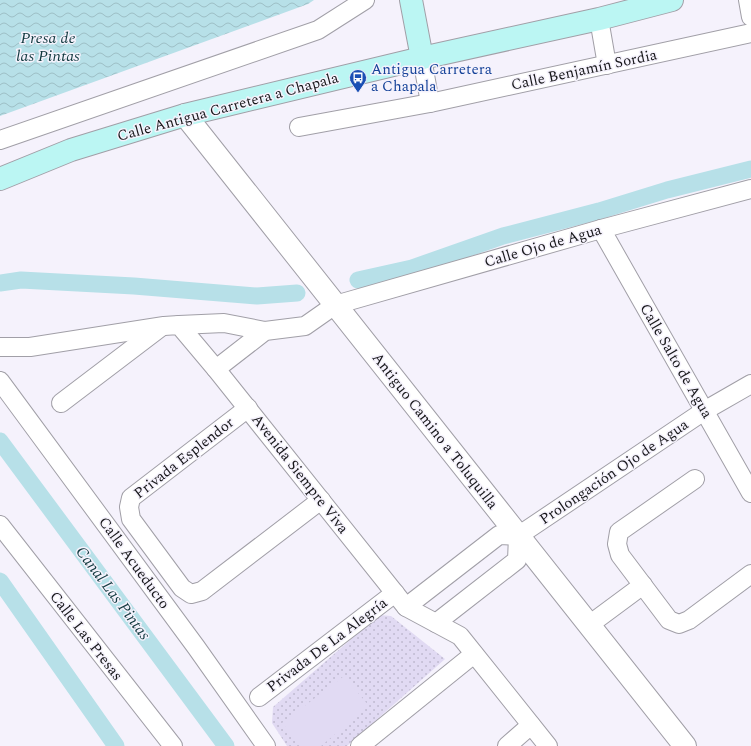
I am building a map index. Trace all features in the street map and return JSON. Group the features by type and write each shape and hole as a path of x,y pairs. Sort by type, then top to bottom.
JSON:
{"main road":[{"path":"411,0 422,58"},
{"name":"Calle Antigua Carretera a Chapala","path":"0,179 71,150 185,115 422,58 598,19 672,0"}],"street":[{"path":"0,140 318,30 365,0"},
{"path":"748,0 751,18"},
{"path":"598,19 607,65"},
{"name":"Calle Benjamín Sordia","path":"299,127 430,103 751,34"},
{"path":"422,58 430,103"},
{"name":"Antiguo Camino a Toluquilla","path":"185,115 686,746"},
{"name":"Calle Ojo de Agua","path":"265,331 305,326 335,305 601,229 751,190"},
{"name":"Calle Salto de Agua","path":"601,229 751,493"},
{"path":"0,348 30,347 172,325 224,323 265,331"},
{"path":"61,403 172,325"},
{"name":"Avenida Siempre Viva","path":"172,325 216,369 406,607 460,636 548,746"},
{"path":"216,369 265,331"},
{"name":"Calle Acueducto","path":"0,381 196,647 266,746"},
{"name":"Prolongación Ojo de Agua","path":"518,536 704,411 751,384"},
{"name":"Privada Esplendor","path":"248,408 131,498 129,508 131,519 182,588 192,594 202,592 321,500"},
{"path":"695,479 619,532 617,544 620,555 669,620 679,624 688,620 751,574"},
{"name":"Calle Las Presas","path":"0,525 173,746"},
{"path":"406,607 498,535 518,536 517,560 436,623"},
{"path":"589,625 643,585"},
{"name":"Privada De La Alegría","path":"259,697 394,593"},
{"path":"360,746 474,654"},
{"path":"507,746 532,726"}],"shaded area":[{"path":"379,615 391,616 445,659 347,746 287,746 272,723 273,707"},
{"path":"344,676 369,706 321,746 301,746 282,723"}],"water":[{"name":"Presa de las Pintas","path":"0,0 314,0 308,4 0,116"}],"waterway":[{"path":"358,280 412,268 503,236 599,211 667,190 751,169"},
{"path":"0,283 21,280 134,286 257,296 297,293"},
{"name":"Canal Las Pintas","path":"0,441 226,746"},
{"path":"0,581 116,746"}],"place":[{"name":"Antigua Carretera a Chapala","path":"358,93"}]}
